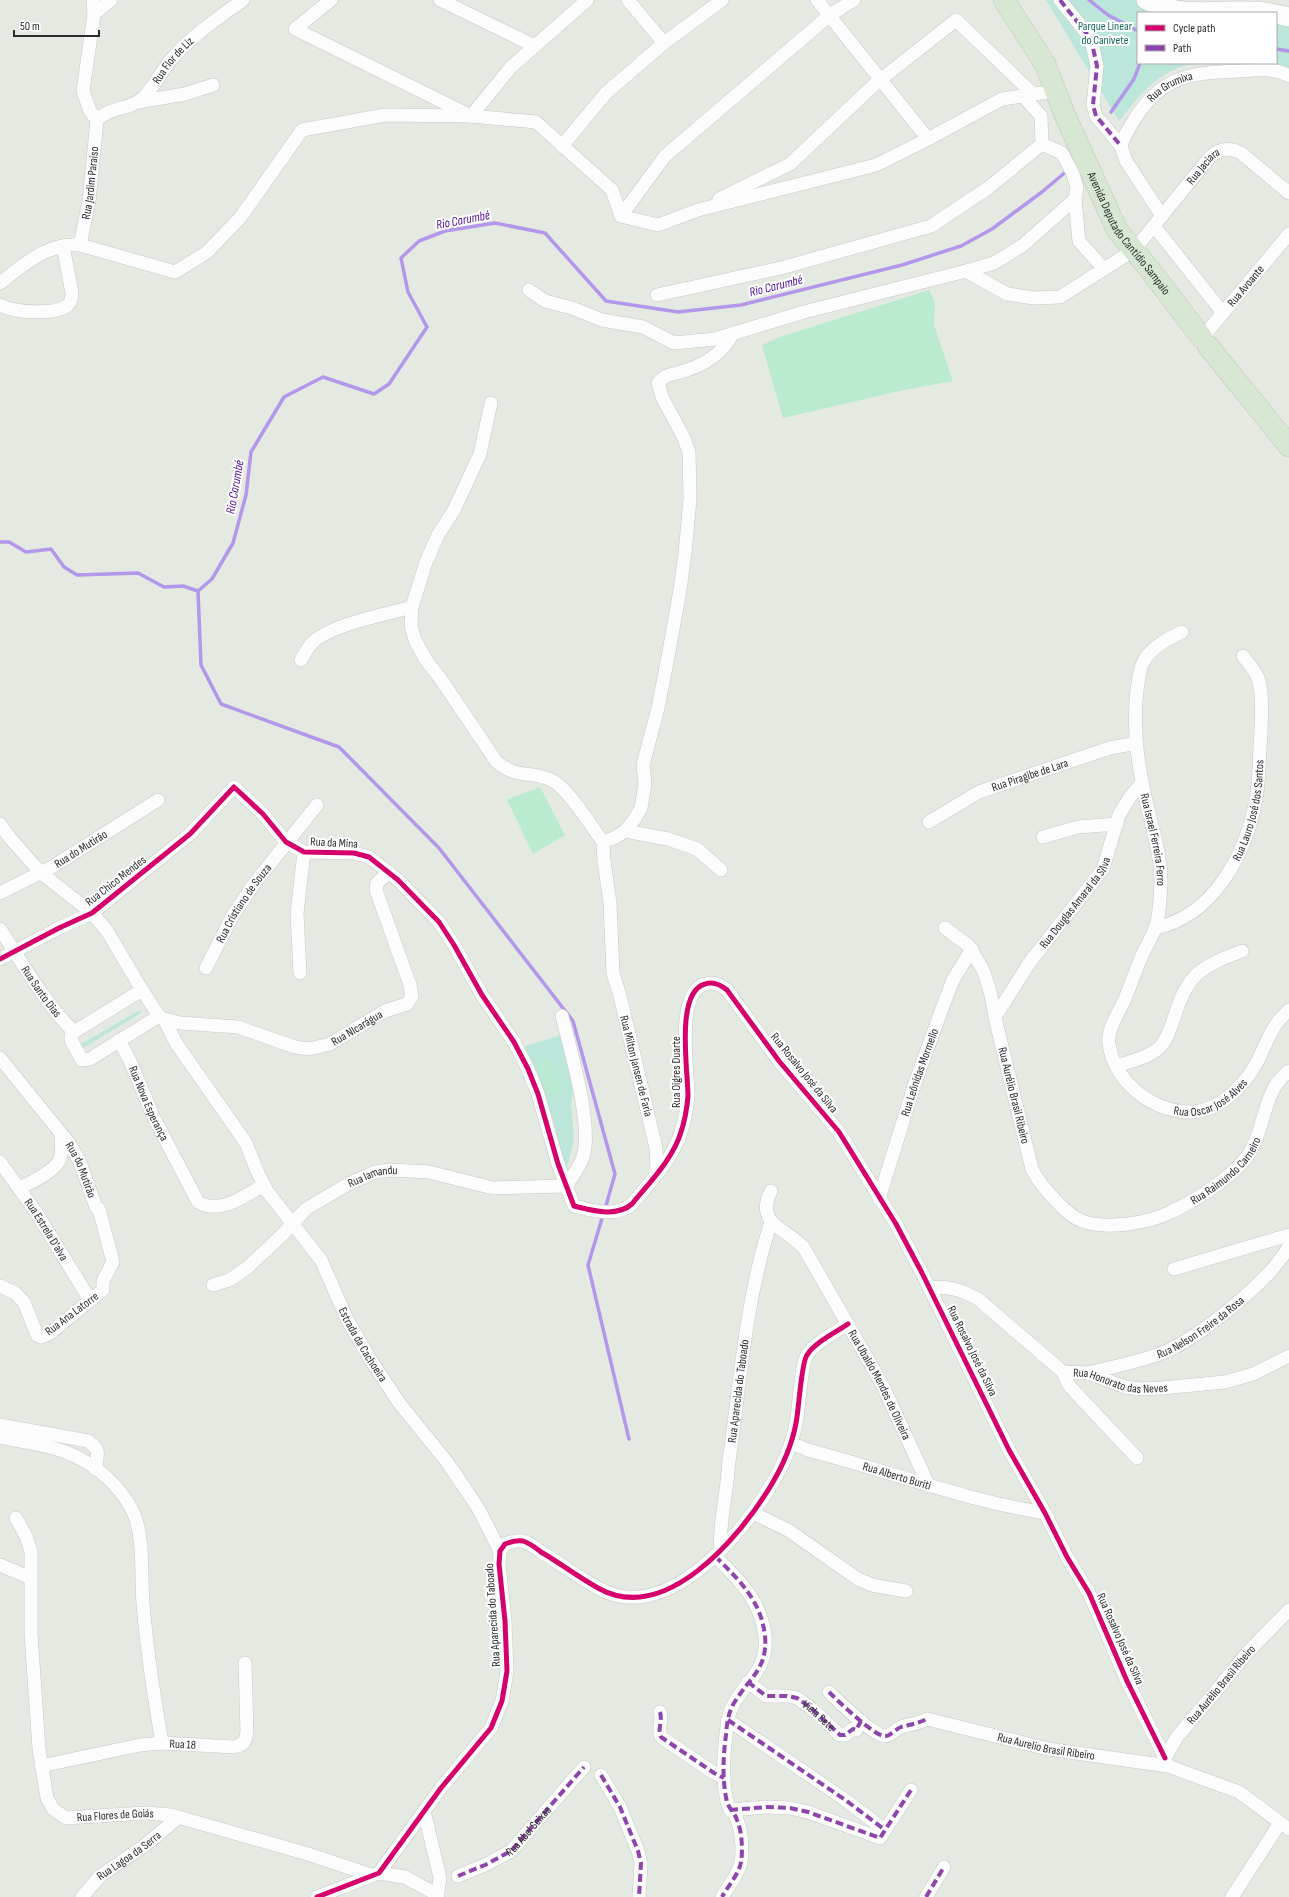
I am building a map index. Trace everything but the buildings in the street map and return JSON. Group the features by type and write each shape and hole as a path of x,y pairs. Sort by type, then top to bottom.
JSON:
{"main road":[{"name":"Avenida Deputado Cantídio Sampaio","path":"1004,0 1045,64 1055,92 1117,230 1289,446"}],"street":[{"path":"93,0 94,14 83,91 90,111 99,118"},
{"path":"94,14 111,0"},
{"name":"Rua Flor de Liz","path":"99,118 138,102 144,97 180,50 228,4 243,0"},
{"path":"332,0 295,29 471,116"},
{"path":"440,0 535,46"},
{"path":"471,116 511,67 588,0"},
{"path":"628,0 664,43"},
{"path":"562,146 606,93 664,43 722,0"},
{"path":"817,0 928,139"},
{"path":"622,216 665,156 830,16 854,0"},
{"path":"1060,0 1091,40 1097,66 1093,105 1096,116 1121,144 1126,161 1158,221 1223,313"},
{"path":"1146,0 1165,7 1188,12"},
{"path":"1209,12 1242,10 1261,12"},
{"path":"1277,14 1289,17"},
{"path":"622,216 658,225 698,210 790,164 881,79 956,20 1028,95 1041,116 1042,144"},
{"name":"Rua Grumixa","path":"1121,144 1144,105 1161,89 1178,80 1206,73 1259,70 1281,72 1289,76"},
{"path":"161,74 169,97"},
{"path":"138,102 185,94 213,85"},
{"path":"698,210 876,165 928,139 1002,98 1055,92"},
{"path":"0,283 41,254 51,249 63,246 80,245 175,272 206,253 240,218 302,130 385,115 471,116 536,122 612,190 622,216"},
{"name":"Rua Jardim Paraíso","path":"80,245 89,202 99,118"},
{"path":"1042,144 1062,152 1073,174 1077,188 1075,199 1079,241 1104,269"},
{"path":"656,295 781,268 931,226 988,188 1042,144"},
{"name":"Rua Jaciara","path":"966,271 1007,294 1034,298 1060,297 1134,250 1216,151 1225,149 1235,150 1241,153 1289,193"},
{"path":"529,290 545,301 572,308 602,320 643,327 674,343 715,339 804,312 994,263 1022,246 1075,199"},
{"name":"Rua Avoante","path":"1205,342 1223,313 1289,234"},
{"path":"0,305 9,310 23,312 49,310 68,305 71,300 72,293 63,246"},
{"path":"490,404 480,454 454,510 438,535 426,562 412,607 411,626 420,650 484,741 496,761 504,768 514,773 542,776 554,781 563,789 603,842 614,838 625,830 634,820 641,808 645,784 643,765 658,708 680,590 690,499 690,452 662,397 658,383 666,375 677,373 710,360 727,346 733,333"},
{"path":"301,660 311,644 327,633 352,624 412,607"},
{"name":"Rua Israel Ferreira Ferro","path":"1115,1062 1109,1044 1111,1030 1155,928 1161,884 1157,845 1142,783 1137,743 1135,720 1140,670 1149,654 1161,644 1182,632"},
{"name":"Rua Lauro José dos Santos","path":"1155,928 1180,920 1196,910 1211,897 1224,879 1246,834 1256,799 1258,782 1260,698 1258,678 1243,656"},
{"name":"Rua Piragibe de Lara","path":"929,822 979,792 1110,748 1137,743"},
{"name":"Rua Douglas Amaral da Silva","path":"995,1017 1034,957 1097,880 1103,869 1116,824 1124,805 1142,783"},
{"name":"Rua da Mina","path":"194,830 234,787 263,814 286,842 304,852 354,853 373,860 389,872 439,922 454,945 482,995 514,1042 528,1069 538,1094 558,1164 574,1206 608,1211 617,1211 627,1208"},
{"name":"Rua do Mutirão","path":"0,893 40,872 158,800"},
{"name":"Rua Cristiano de Souza","path":"206,968 239,906 286,842 317,805"},
{"name":"Estrada da Cachoeira","path":"0,824 10,838 40,872 92,913 107,931 142,990 162,1017 176,1043 246,1143 264,1185 321,1260 348,1319 370,1360 400,1404 447,1462 462,1484 478,1508 500,1551"},
{"path":"1043,837 1078,827 1116,824"},
{"name":"Rua Chico Mendes","path":"0,959 92,913 178,845 194,830"},
{"path":"625,830 668,839 697,849 721,870"},
{"name":"Rua Milton Jansen de Faria","path":"603,842 610,903 612,973 620,996 656,1148 657,1172"},
{"name":"Rua da Mina","path":"300,973 297,912 301,893 304,852"},
{"name":"Rua NIcarágua","path":"162,1017 180,1022 238,1027 296,1047 309,1049 330,1044 385,1011 393,1007 407,1004 412,996 410,985 376,890 377,883 389,872"},
{"name":"Rua Aurélio Brasil Ribeiro","path":"945,928 965,942 972,949 984,972 1024,1142 1036,1178 1071,1214 1081,1221 1096,1224 1119,1224"},
{"name":"Rua Santo Dias","path":"0,929 54,1009 74,1032"},
{"name":"Rua Leônidas Mormello","path":"879,1199 914,1086 940,1014 953,980 972,949"},
{"path":"1115,1062 1148,1055 1159,1048 1167,1037 1181,995 1188,983 1203,968 1242,951"},
{"name":"Rua Oigres Duarte","path":"627,1208 657,1172 681,1134 686,1115 688,1091 686,1016 689,1002 699,986 708,983 714,984"},
{"name":"Rua Rosalvo José da Silva","path":"714,984 721,985 727,990 779,1061 839,1132 879,1199 896,1224 929,1287 1009,1450 1045,1513 1067,1557 1089,1593 1166,1762"},
{"path":"142,990 74,1032 70,1036 70,1040 82,1060 90,1059 119,1040 162,1017"},
{"name":"Rua Oscar José Alves","path":"1115,1062 1134,1091 1146,1100 1161,1106 1188,1112 1201,1111 1214,1106 1227,1098 1247,1079 1256,1064 1269,1034 1276,1023 1289,1010"},
{"path":"562,1016 586,1128 583,1156 577,1171 566,1186"},
{"name":"Rua Nova Esperança","path":"119,1040 130,1061 154,1118 198,1202 214,1207 220,1206 264,1185"},
{"name":"Rua do Mutirão","path":"0,1058 68,1142 79,1160 96,1207 99,1210 113,1262 104,1281 103,1290"},
{"name":"Rua Raimundo Carneiro","path":"1119,1224 1146,1220 1171,1212 1218,1184 1236,1170 1249,1154 1257,1138 1270,1097 1276,1084 1289,1071"},
{"path":"20,1188 51,1170 59,1162 62,1150 60,1134"},
{"name":"Rua Estrela D'alva","path":"0,1162 20,1188 90,1300"},
{"name":"Rua Iamandu","path":"213,1285 229,1280 247,1268 281,1236 292,1222 306,1209 326,1196 365,1176 382,1170 439,1173 493,1188 566,1186"},
{"path":"770,1222 766,1207 767,1199 771,1191"},
{"name":"Rua Ubaldo Mendes de Oliveira","path":"770,1222 793,1237 804,1248 882,1384 929,1486"},
{"name":"Rua Aparecida do Taboado","path":"375,1874 491,1728 502,1701 505,1688 507,1658 503,1589 499,1564 500,1551 505,1544 523,1541 599,1588 616,1595 631,1597 646,1596 673,1586 718,1553 742,1360 756,1278 770,1222"},
{"path":"1174,1269 1289,1235"},
{"name":"Rua Nelson Freire da Rosa","path":"1088,1373 1146,1358 1176,1346 1212,1322 1263,1279 1285,1254 1289,1246"},
{"name":"Rua Ana Latorre","path":"0,1286 21,1298 36,1335 41,1337 50,1333 103,1290"},
{"name":"Rua Honorato das Neves","path":"929,1287 957,1289 964,1291 978,1299 1062,1372 1088,1373 1125,1387 1181,1387 1225,1382 1244,1377 1289,1356"},
{"path":"722,1897 733,1880 742,1860 738,1822 730,1810 724,1778 728,1720 733,1703 762,1664 765,1655 765,1636 761,1619 750,1594 718,1553 743,1527 753,1513 774,1480 791,1443 797,1423 805,1358 810,1350 848,1324"},
{"path":"1062,1372 1068,1384 1137,1458"},
{"path":"0,1425 88,1441 98,1452 95,1469"},
{"path":"0,1437 58,1450 79,1458 104,1475 121,1494 134,1513 138,1524 143,1604 150,1670 162,1743"},
{"name":"Rua Alberto Buriti","path":"791,1443 808,1450 929,1486 1015,1508 1045,1513"},
{"path":"753,1513 788,1530 858,1579 872,1585 906,1591"},
{"name":"Rua Flores de Goiás","path":"16,1518 26,1536 31,1552 31,1634 41,1766 47,1798 53,1809 66,1818 155,1813 179,1817 375,1874 405,1877 438,1896"},
{"path":"0,1565 31,1578"},
{"name":"Rua Aurélio Brasil Ribeiro","path":"1166,1762 1177,1737 1247,1653 1289,1610"},
{"name":"Rua 18","path":"41,1766 162,1743 234,1747 243,1743 246,1739 247,1731 245,1663"},
{"name":"Viela Sete","path":"748,1682 766,1696 787,1696 797,1698 811,1708 840,1735 845,1735 853,1729 856,1730 862,1721"},
{"name":"Viela Sete","path":"829,1692 878,1734 885,1736 901,1727 917,1724 927,1719"},
{"path":"660,1712 661,1718 658,1732 661,1737 714,1773 724,1778"},
{"name":"Rua Aurelio Brasil Ribeiro","path":"927,1719 1048,1749 1166,1762 1239,1792 1285,1826"},
{"path":"728,1720 844,1799 885,1830"},
{"name":"Rua Abel Seixas","path":"458,1876 485,1865 511,1851 584,1767"},
{"path":"601,1775 620,1806 638,1851 641,1863 639,1897"},
{"path":"730,1810 767,1807 790,1808 845,1825 880,1838 911,1790"},
{"path":"424,1811 440,1878 438,1896"},
{"name":"Rua Lagoa da Serra","path":"82,1897 100,1876 144,1846 179,1817"},
{"path":"1232,1897 1285,1826"},
{"path":"926,1897 944,1867"},
{"path":"317,1897 375,1874"}],"green space":[{"name":"Parque Linear do Canivete","path":"1046,0 1148,0 1192,12 1137,12 1137,64 1197,64 1184,66 1173,70 1155,81 1147,88 1119,121"},
{"path":"1277,22 1289,24 1289,76 1249,65 1235,64 1277,64"},
{"path":"929,290 935,303 934,325 953,381 904,390 783,418 762,345 780,337"},
{"path":"540,787 565,835 533,854 507,800"},
{"path":"140,1010 141,1013 83,1048 81,1044"},
{"path":"561,1035 575,1084 571,1101 574,1140 566,1171 520,1048"},
{"path":"552,1059 561,1092 548,1096 537,1063"}],"waterway":[{"path":"1089,0 1108,15 1137,30"},
{"path":"1277,49 1289,51"},
{"name":"Rio Carumbé","path":"1111,112 1134,79 1140,64"},
{"name":"Rio Carumbé","path":"0,542 9,542 26,552 51,549 64,567 77,575 138,573 164,587 183,586 198,591 212,579 233,543 246,495 251,452 284,397 323,377 374,394 389,384 427,327 408,292 401,258 419,241 445,231 495,223 545,233 606,301 678,312 741,305 902,265 961,246 992,229 1042,192 1068,170"},
{"path":"198,591 201,665 221,704 339,747 439,848 573,1021 615,1174 605,1209"},
{"path":"603,1215 588,1265 629,1439"}],"marked path":[{"path":"1060,0 1091,39 1097,66 1093,105 1096,116 1121,146"},
{"path":"715,1556 740,1582 754,1601 763,1623 765,1636 764,1657 756,1672 734,1703 727,1723 724,1760 724,1785 727,1802 739,1825 742,1841 742,1852 738,1871 722,1897"},
{"path":"748,1682 766,1696 787,1696 797,1698 811,1708 840,1735 845,1735 853,1729 856,1730 861,1721"},
{"path":"829,1692 856,1717 880,1735 887,1736 901,1727 927,1719"},
{"path":"660,1712 661,1737 714,1773 724,1778"},
{"path":"728,1720 844,1799 885,1830"},
{"path":"458,1876 485,1865 511,1851 584,1767"},
{"path":"601,1775 620,1807 638,1851 641,1863 639,1897"},
{"path":"730,1810 767,1807 790,1808 808,1812 880,1838 911,1790"},
{"path":"926,1897 944,1867"}],"cycle path":[{"path":"0,959 59,928 92,913 190,834 234,787 263,814 286,842 304,852 354,853 369,857 398,880 439,922 454,945 482,995 514,1042 528,1069 538,1094 558,1164 574,1206 603,1212 619,1211 632,1204 660,1170 672,1152 682,1128 688,1100 685,1034 686,1016 690,1001 696,990 705,984 714,983 725,988 779,1061 839,1132 896,1224 922,1273 1009,1450 1045,1513 1067,1557 1089,1593 1127,1681 1165,1758"},
{"path":"317,1897 379,1873 441,1788 491,1728 502,1701 507,1671 505,1621 499,1564 500,1551 505,1544 523,1541 598,1588 623,1597 649,1595 674,1586 698,1571 720,1551 739,1530 756,1508 778,1472 792,1440 797,1417 803,1367 807,1355 820,1342 848,1324"}]}
